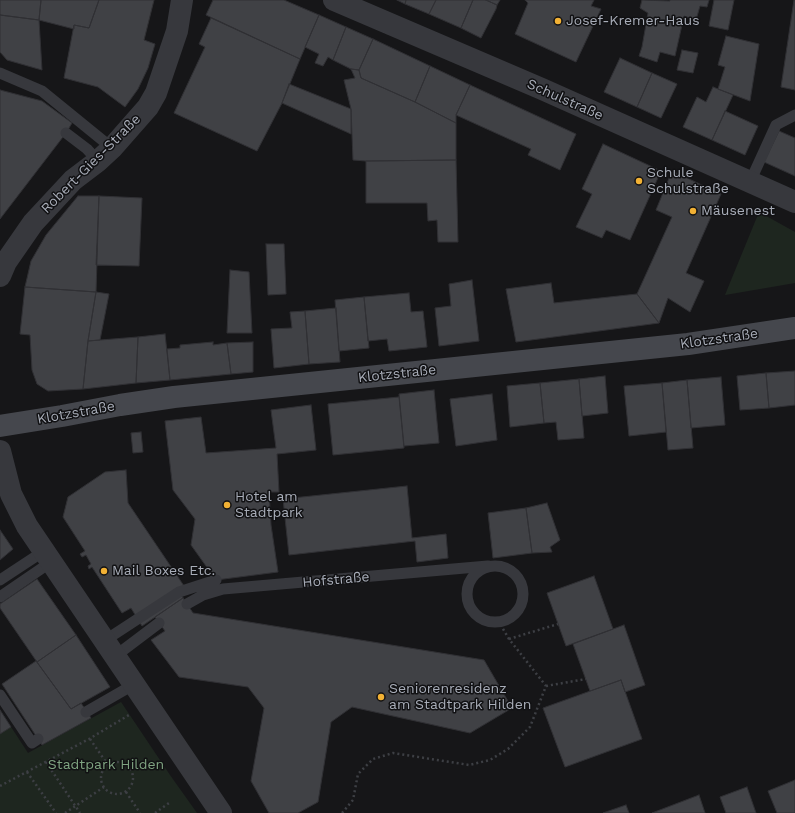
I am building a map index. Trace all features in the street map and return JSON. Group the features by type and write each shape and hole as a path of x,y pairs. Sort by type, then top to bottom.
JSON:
{"main road":[{"name":"Klotzstraße","path":"0,426 174,397 688,344 795,328"}],"street":[{"name":"Robert-Gies-Straße","path":"2,265 33,222 73,180 105,154 148,107 156,93 176,31 182,0"},
{"name":"Schulstraße","path":"334,0 795,202"},
{"path":"0,451 10,494 27,526 221,813"}],"lane":[{"path":"0,73 42,91 105,154"},
{"path":"750,182 776,125 795,115"},
{"path":"66,133 87,149 105,154"},
{"path":"0,580 47,556"},
{"path":"0,597 47,556"},
{"path":"488,566 480,570 472,577 468,585 467,595 469,604 474,613 481,619 490,622 499,622"},
{"name":"Hofstraße","path":"187,604 203,595 223,589 488,566 502,567 514,573 520,580 523,589 524,598 521,606 508,620 499,622"},
{"path":"109,649 179,592 216,580"},
{"path":"109,649 159,623"},
{"path":"86,712 133,684"},
{"path":"0,695 32,743 38,739"}],"path":[{"path":"499,622 546,686"},
{"path":"510,639 558,624"},
{"path":"546,686 586,679"},
{"path":"342,813 353,800 358,774 373,759 392,753 470,765 490,760 508,749 530,727 546,686"},
{"path":"0,786 90,739 133,712"},
{"path":"90,739 108,764"},
{"path":"46,762 80,813"},
{"path":"118,762 123,763 131,770 133,779 130,788 126,792 112,794 104,788 101,778 102,772 108,764 118,762"},
{"path":"27,772 56,813"},
{"path":"65,813 104,788"},
{"path":"126,792 140,813"},
{"path":"155,813 169,803"}],"green space":[{"path":"759,212 795,232 795,283 725,295"},
{"name":"Stadtpark Hilden","path":"121,702 197,813 0,813 0,710 28,753"}],"building":[{"path":"0,0 41,0 39,20 0,15"},
{"path":"41,0 99,0 89,28 74,25 74,29 39,20"},
{"path":"99,0 154,0 144,40 155,44 148,68 138,89 125,107 98,87 64,78 74,25 89,28"},
{"path":"213,0 284,0 319,15 300,59 206,15"},
{"path":"397,0 406,0 405,4"},
{"path":"406,0 436,0 429,14 405,4"},
{"path":"436,0 473,0 461,28 429,14"},
{"path":"473,0 486,0 497,5 481,38 461,28"},
{"path":"486,0 500,0 497,5"},
{"name":"Josef-Kremer-Haus","path":"525,0 594,0 591,6 601,9 576,62 515,34 528,3"},
{"path":"642,0 709,0 707,7 700,6 696,20 684,16 675,56 660,52 657,62 639,56 648,13 640,8"},
{"path":"714,0 734,0 728,30 709,26"},
{"path":"795,0 795,90 781,87"},
{"path":"0,15 39,20 42,70 7,60 0,52"},
{"path":"319,15 346,27 333,60 328,57 323,66 315,63 319,54 305,47"},
{"path":"211,18 300,59 282,103 257,151 174,113 205,47 199,44"},
{"path":"346,27 373,39 359,70 351,69 333,60"},
{"path":"726,36 759,44 750,101 718,89 725,67 718,65"},
{"path":"373,39 430,66 415,102 361,78 359,70"},
{"path":"682,50 698,53 693,73 677,70"},
{"path":"620,58 652,73 637,107 604,92"},
{"path":"430,66 470,85 456,115 456,123 415,102"},
{"path":"351,69 359,70 361,78 415,102 456,123 456,160 353,160 351,109 344,80 355,78"},
{"path":"652,73 677,84 661,118 637,107"},
{"path":"289,84 351,109 351,134 282,103"},
{"path":"470,85 576,134 560,170 528,155 531,149 456,115"},
{"path":"713,87 733,95 712,140 683,127 697,97 706,102"},
{"path":"0,90 42,101 72,123 0,219"},
{"path":"725,111 758,126 745,155 712,140"},
{"path":"779,131 795,138 795,176 764,162"},
{"path":"603,144 661,171 630,240 606,230 602,238 576,227 592,194 582,189"},
{"path":"456,160 458,242 438,242 437,220 428,221 427,203 366,203 366,161"},
{"path":"672,171 721,194 686,273 704,281 690,312 668,298 659,323 637,294 672,217 656,210"},
{"path":"78,196 99,196 96,292 25,287 31,261 46,235"},
{"path":"99,196 142,198 139,266 96,265"},
{"path":"266,244 284,244 286,294 268,295"},
{"path":"230,270 249,272 252,333 227,333"},
{"path":"472,280 479,341 439,346 435,308 451,306 449,284"},
{"path":"551,283 554,303 637,294 659,323 516,342 506,289"},
{"path":"25,287 96,292 88,341 83,389 48,391 37,384 32,370 30,335 20,334"},
{"path":"96,292 109,294 100,340 88,341"},
{"path":"409,293 411,312 423,311 427,347 389,351 387,339 368,341 364,297"},
{"path":"364,297 369,348 339,351 335,300"},
{"path":"336,308 340,362 309,364 305,311"},
{"path":"305,311 309,364 274,368 271,329 292,328 290,312"},
{"path":"165,334 170,380 136,383 138,337"},
{"path":"138,337 136,383 83,389 88,341"},
{"path":"213,342 213,345 227,343 231,374 170,380 167,349 180,348 180,345"},
{"path":"253,342 253,372 231,374 227,343"},
{"path":"795,371 795,405 769,408 766,373"},
{"path":"766,373 769,408 740,410 737,376"},
{"path":"605,376 608,413 582,416 579,379"},
{"path":"721,377 725,425 691,428 687,380"},
{"path":"579,379 584,438 558,440 556,422 544,423 540,383"},
{"path":"687,380 693,448 668,450 662,383"},
{"path":"540,383 544,423 510,427 507,386"},
{"path":"662,383 666,432 629,436 624,386"},
{"path":"434,390 439,443 404,446 399,394"},
{"path":"492,394 497,440 456,446 450,399"},
{"path":"399,397 404,448 333,455 328,404"},
{"name":"Hotel am Stadtpark","path":"311,405 316,450 277,454 279,492 269,492 271,525 278,572 216,580 191,545 195,519 173,490 165,421 201,417 206,453 276,448 271,410"},
{"path":"141,432 143,452 133,453 131,433"},
{"path":"126,470 128,503 184,586 178,590 183,598 142,626 131,608 122,613 92,567 89,569 88,566 91,564 86,555 82,557 80,554 85,551 63,517 68,497 105,472"},
{"path":"407,486 412,538 446,534 448,558 417,562 415,541 289,555 283,499"},
{"path":"547,503 560,540 550,547 552,552 532,553 526,508"},
{"path":"526,508 532,553 493,558 488,513"},
{"path":"0,530 13,549 0,560"},
{"path":"594,576 613,629 566,646 547,593"},
{"path":"37,579 76,635 37,662 0,608 0,604"},
{"name":"Seniorenresidenz am Stadtpark Hilden","path":"183,598 193,613 484,660 512,708 470,733 352,707 331,722 318,802 298,813 269,813 251,781 264,708 248,687 179,677 151,640 165,631 155,617"},
{"path":"624,625 645,685 625,692 621,680 590,691 573,644"},
{"path":"76,635 110,687 71,709 37,662"},
{"path":"36,661 71,709 81,703 91,718 42,745 2,684"},
{"path":"621,680 642,739 565,767 543,708"},
{"path":"0,710 11,727 0,734"},
{"path":"795,780 795,813 777,813 768,791"},
{"path":"747,787 756,813 726,813 720,797"},
{"path":"699,795 705,813 652,813"},
{"path":"626,805 629,813 603,813"}],"place":[{"name":"Josef-Kremer-Haus","path":"558,21"},
{"name":"Schule Schulstraße","path":"639,181"},
{"name":"Mäusenest","path":"693,211"},
{"name":"Hotel am Stadtpark","path":"227,505"},
{"name":"Mail Boxes Etc.","path":"104,571"},
{"name":"Seniorenresidenz am Stadtpark Hilden","path":"381,697"}]}
